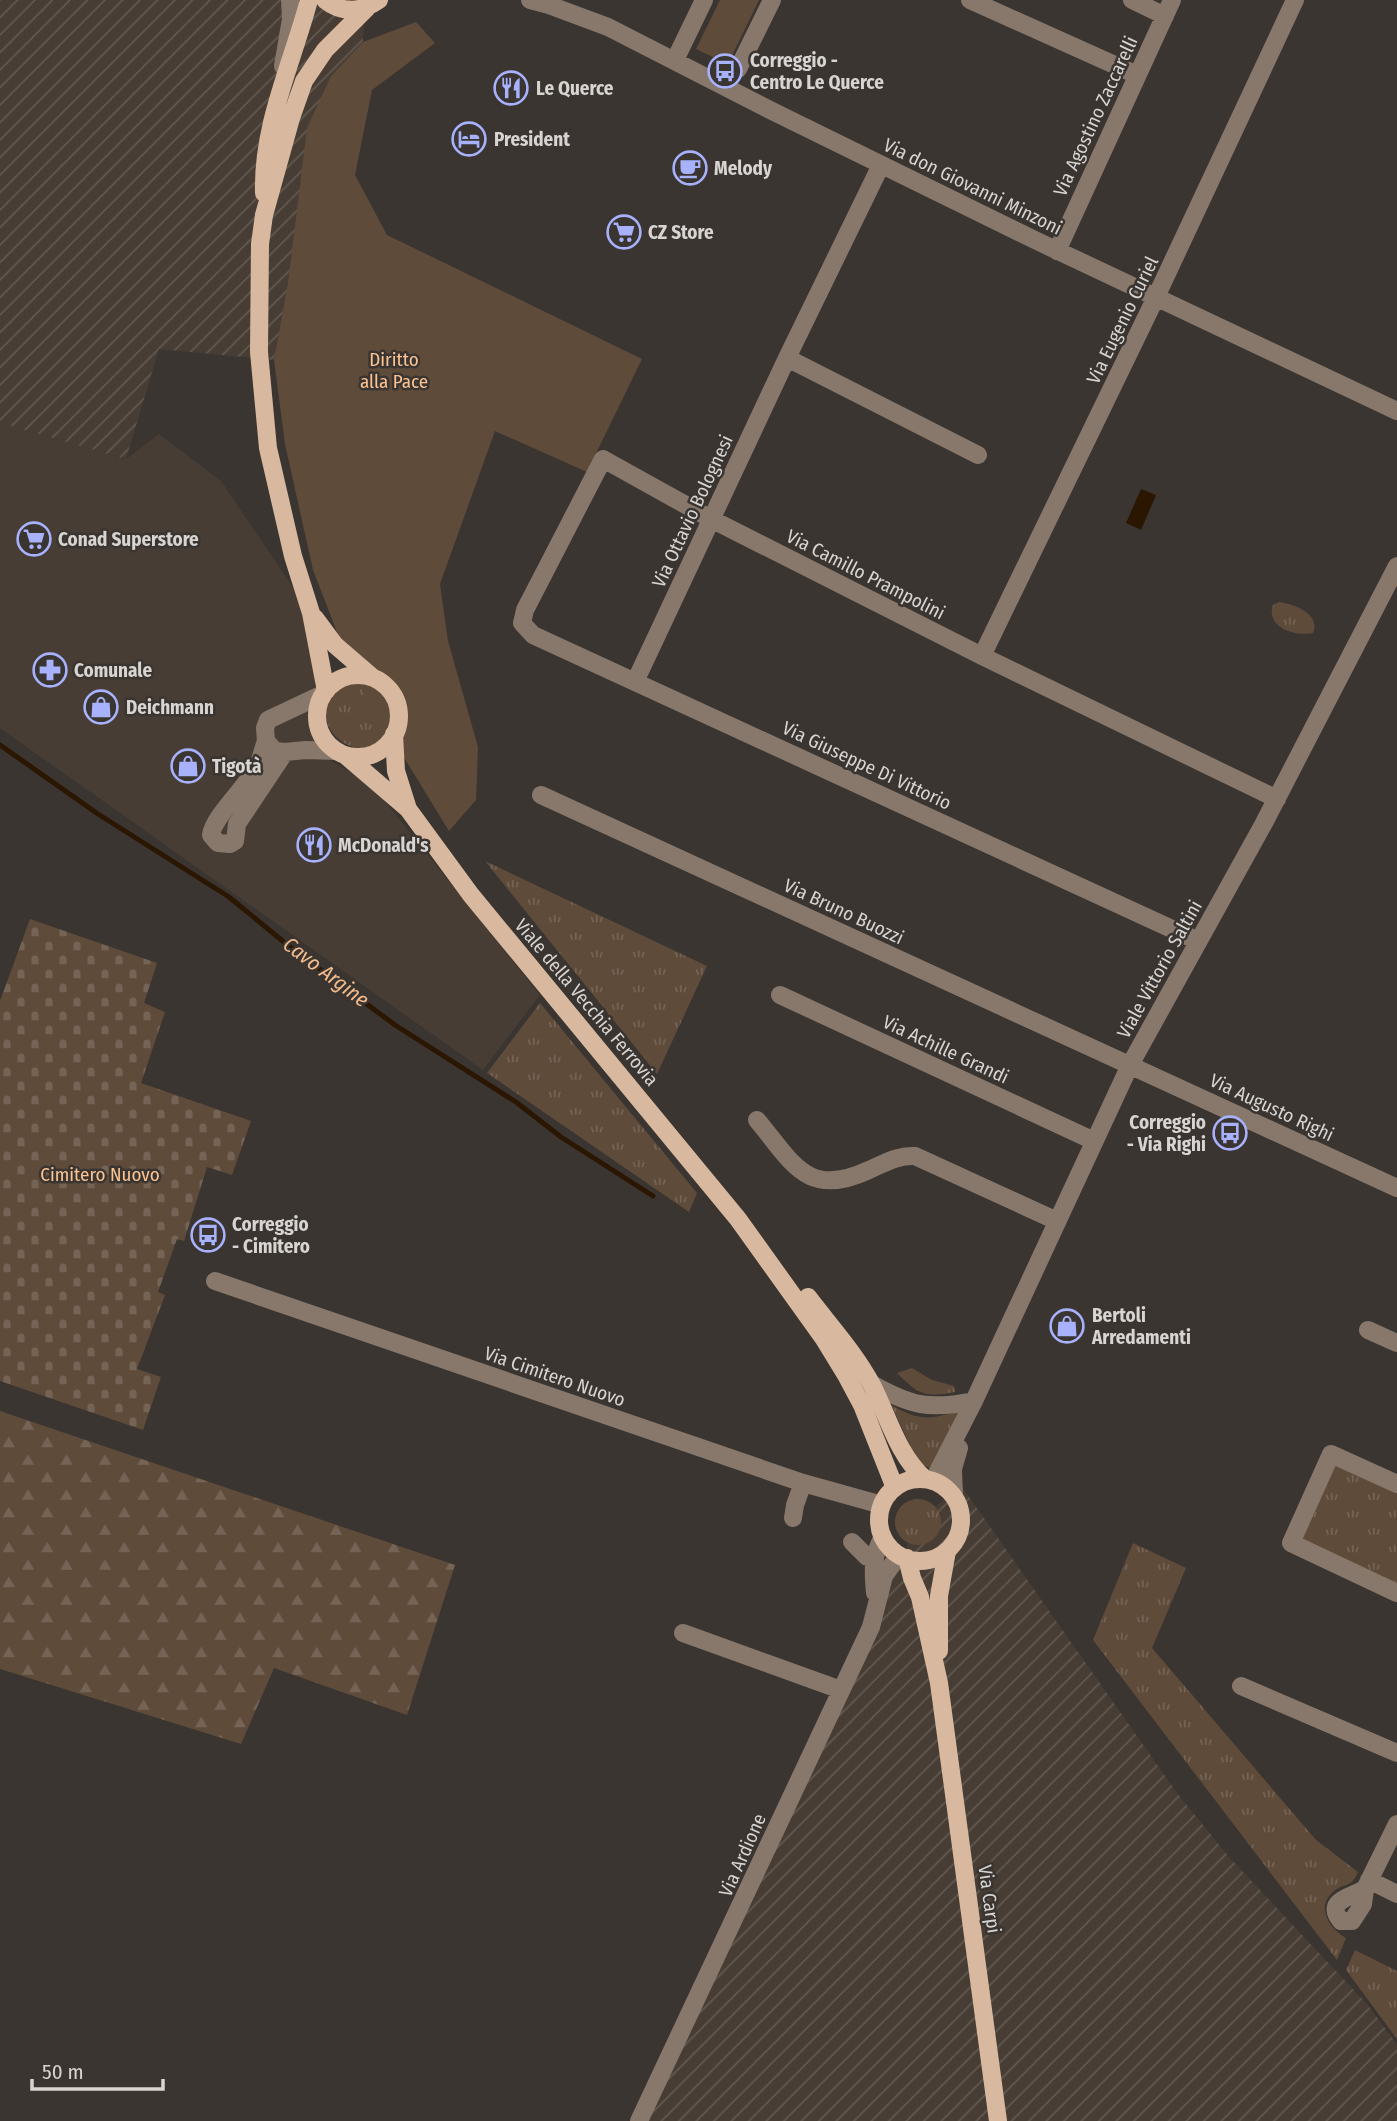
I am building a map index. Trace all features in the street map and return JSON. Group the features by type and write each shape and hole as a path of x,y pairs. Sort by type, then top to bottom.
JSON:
{"main road":[{"name":"Viale della Vecchia Ferrovia","path":"264,215 263,169 276,103 298,43 309,0"},
{"path":"325,0 341,9 354,10 375,3"},
{"name":"Viale della Vecchia Ferrovia","path":"375,3 325,50 304,81 290,118 264,215 260,244 257,320 264,417 272,469 293,556 311,613 325,692 318,708 318,724 326,741 408,809 471,895 738,1219 824,1339 846,1375 862,1405 895,1488"},
{"name":"Viale della Vecchia Ferrovia","path":"311,613 335,645 371,677 384,684 395,698 399,719 394,734 396,771 408,809"},
{"path":"325,692 345,677 371,677"},
{"path":"341,753 360,757 373,754 385,747 394,734"},
{"name":"Viale della Vecchia Ferrovia","path":"738,1219 789,1273 855,1357 872,1384 913,1469 929,1480"},
{"path":"929,1480 947,1488 954,1496 961,1521 957,1537 947,1551 929,1560 903,1556 890,1547 884,1537 880,1524 882,1506 895,1488 906,1481 929,1480"},
{"name":"Via Carpi","path":"939,1683 939,1596 947,1551"},
{"name":"Via Carpi","path":"903,1556 920,1597 939,1683 998,2121"}],"street":[{"path":"276,103 291,19 290,0"},
{"path":"375,3 386,0"},
{"name":"Via don Giovanni Minzoni","path":"530,0 608,27 1056,251 1397,411"},
{"path":"676,60 704,0"},
{"path":"738,69 772,0"},
{"path":"971,0 1137,75"},
{"path":"1132,0 1168,8"},
{"name":"Via Eugenio Curiel","path":"982,656 1296,0"},
{"name":"Via Agostino Zaccarelli","path":"1056,251 1168,8"},
{"name":"Via Ottavio Bolognesi","path":"635,682 881,165"},
{"path":"787,358 978,455"},
{"name":"Via Camillo Prampolini","path":"522,622 525,610 603,459 711,519 982,656 1277,799"},
{"name":"Viale Vittorio Saltini","path":"929,1480 974,1401 1130,1065 1277,799 1397,568"},
{"name":"Via Giuseppe Di Vittorio","path":"522,622 533,635 1198,941"},
{"path":"285,752 237,824 235,841 230,844 218,843 211,835 212,825 226,811 257,767 266,741 265,728 268,720 325,692"},
{"path":"266,741 275,751 341,753"},
{"name":"Via Bruno Buozzi","path":"541,795 1130,1065"},
{"name":"Via Achille Grandi","path":"780,995 1094,1141"},
{"name":"Via Augusto Righi","path":"1130,1065 1396,1184"},
{"path":"757,1120 798,1170 815,1180 848,1180 902,1156 915,1156 1057,1221"},
{"name":"Via Cimitero Nuovo","path":"215,1281 803,1483 882,1506"},
{"path":"1368,1330 1397,1343"},
{"path":"872,1384 915,1405 945,1407 974,1401"},
{"name":"Viale Vittorio Saltini","path":"954,1496 953,1469 974,1401"},
{"path":"1397,1484 1331,1454 1291,1542 1397,1593"},
{"path":"793,1518 803,1483"},
{"name":"Via Ardione","path":"876,1604 873,1571 876,1549 884,1537"},
{"path":"852,1542 867,1557 875,1556"},
{"name":"Via Ardione","path":"639,2121 871,1627 884,1576 903,1556"},
{"path":"683,1633 841,1690"},
{"path":"1241,1686 1397,1753"},
{"path":"1397,1824 1367,1885 1397,1894"}],"shaded area":[{"path":"0,0 364,0 363,42 331,76 274,360 159,349 126,459 0,423"},
{"path":"0,423 126,459 159,434 221,481 294,589 318,661 309,730 328,759 355,775 384,800 540,995 483,1070 0,728"},
{"path":"1141,489 1156,495 1141,530 1126,523"},
{"path":"960,1484 1177,1793 1229,1857 1367,2004 1397,2044 1397,2121 635,2121 837,1688 918,1523"}],"green space":[{"path":"720,0 759,0 728,64 696,49"},
{"name":"Diritto alla Pace","path":"416,22 435,43 372,90 355,175 387,235 642,359 587,472 495,431 440,584 448,641 478,747 476,800 449,831 354,676 313,570 285,444 274,360 288,283 307,128 331,76 363,42"},
{"path":"1279,602 1292,605 1310,615 1314,626 1313,633 1291,632 1278,625 1272,613 1273,605"},
{"path":"362,683 391,713 385,734 375,744 364,748 341,741 332,732 327,720 327,708 333,695 346,686"},
{"path":"485,861 707,966 657,1074"},
{"name":"Cimitero Nuovo","path":"30,919 157,963 144,1003 165,1012 141,1083 251,1121 232,1175 207,1167 184,1241 177,1239 158,1292 165,1295 137,1369 161,1377 143,1430 0,1381 0,1001"},
{"path":"540,1003 697,1193 689,1212 487,1073"},
{"path":"912,1368 932,1380 954,1386 955,1392 936,1395 916,1390 897,1373"},
{"path":"891,1405 909,1414 924,1417 940,1416 959,1410 934,1463 929,1468 918,1462"},
{"path":"0,1411 455,1565 407,1715 274,1668 241,1744 0,1669"},
{"path":"1335,1464 1397,1492 1397,1585 1300,1541"},
{"path":"918,1499 934,1506 941,1522 934,1538 918,1545 902,1538 895,1522 902,1506"},
{"path":"1133,1543 1186,1568 1152,1648 1316,1840 1358,1872 1350,1883 1333,1892 1325,1905 1330,1924 1346,1938 1337,1960 1093,1640"},
{"path":"1355,1950 1397,1971 1397,2039 1346,1970"}],"waterway":[{"name":"Cavo Argine","path":"0,745 98,814 229,897 290,947 395,1025 516,1102 561,1137 653,1196"}],"place":[{"name":"Correggio - Centro Le Querce","path":"725,71"},
{"name":"Le Querce","path":"511,88"},
{"name":"President","path":"469,139"},
{"name":"Melody","path":"690,168"},
{"name":"CZ Store","path":"624,232"},
{"name":"Conad Superstore","path":"34,539"},
{"name":"Comunale","path":"50,670"},
{"name":"Deichmann","path":"101,707"},
{"name":"Tigotà","path":"188,766"},
{"name":"McDonald's","path":"314,845"},
{"name":"Correggio - Via Righi","path":"1230,1133"},
{"name":"Correggio - Cimitero","path":"208,1235"},
{"name":"Bertoli Arredamenti","path":"1067,1326"}]}
